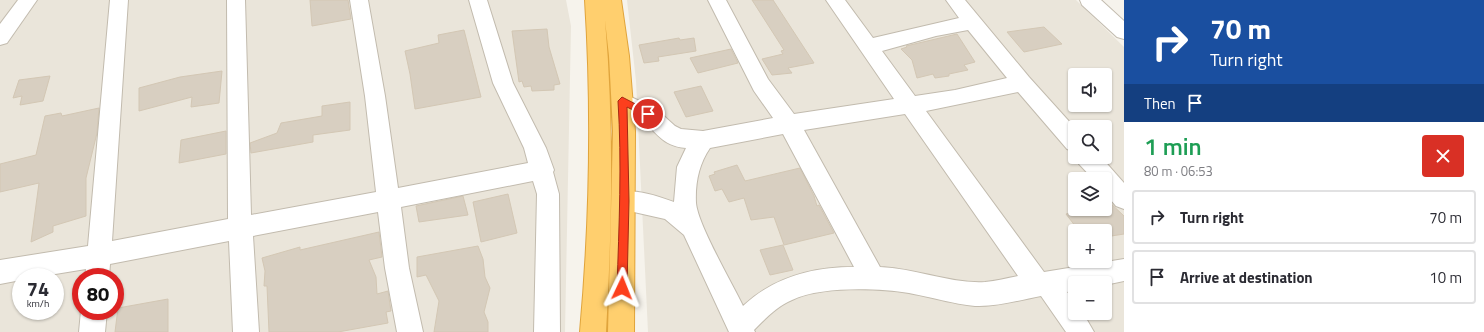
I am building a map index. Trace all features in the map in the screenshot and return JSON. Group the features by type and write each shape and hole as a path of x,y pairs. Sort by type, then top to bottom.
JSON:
{"highway":[{"path":"593,332 598,277 601,176 600,105 594,0"},
{"path":"612,0 624,131 621,332"}],"street":[{"path":"98,266 119,0"},
{"path":"236,0 238,182 246,332"},
{"path":"359,0 375,96 396,268 410,332"},
{"path":"478,0 503,83 535,148 543,170 548,194 547,332"},
{"path":"717,0 761,85 789,124 873,278"},
{"path":"835,0 1043,284 1081,332"},
{"path":"955,0 1022,83 1068,135"},
{"path":"1089,0 1124,32"},
{"path":"0,12 26,3"},
{"path":"0,38 26,3"},
{"path":"869,47 936,29 973,22"},
{"path":"622,101 648,114 667,132 678,138 703,140 789,124 955,98 1022,83"},
{"path":"703,140 694,153 688,167 685,184 685,204 692,227 741,329 774,296 789,288 808,282 873,278 898,280 970,294 985,294 1124,270"},
{"path":"1093,164 1124,199"},
{"path":"0,272 98,266 240,229 543,170"},
{"path":"624,201 657,206 673,212 692,227"},
{"path":"92,332 93,320"}],"shaded area":[{"path":"0,0 566,0 571,26 565,332 0,332"},
{"path":"627,0 1076,0 1124,47 1124,332 648,332 636,81"}],"building":[{"path":"310,0 348,0 351,19 312,26"},
{"path":"752,0 773,0 814,63 788,68 792,73 772,75 762,59 783,54 781,51 784,50"},
{"path":"1044,27 1062,44 1024,52 1007,32"},
{"path":"547,29 549,47 560,84 554,85 554,90 532,91 531,86 524,87 522,81 519,82 512,31"},
{"path":"464,30 481,97 415,109 405,51 439,43 438,35"},
{"path":"957,34 975,62 964,65 968,70 949,74 949,76 935,78 933,74 917,78 912,60 901,49 907,47 906,46"},
{"path":"679,38 680,40 694,38 696,51 658,57 659,61 644,63 639,45"},
{"path":"731,49 738,63 698,73 690,58"},
{"path":"222,71 219,103 191,107 192,97 139,111 139,88 180,77"},
{"path":"50,76 43,101 20,105 22,96 13,98 19,80"},
{"path":"701,86 713,111 686,117 674,92"},
{"path":"350,102 350,130 313,135 313,142 251,153 250,143 277,133 281,123 322,116 322,106"},
{"path":"99,108 97,133 86,178 86,216 53,226 53,232 31,242 39,183 0,192 0,164 36,155 45,116 61,113 62,116"},
{"path":"226,131 226,154 179,163 181,140"},
{"path":"737,165 745,181 800,168 814,196 817,206 819,205 834,233 784,245 774,217 751,220 744,198 729,202 722,189 715,191 709,176 715,174 714,172"},
{"path":"508,194 517,233 481,242 473,202"},
{"path":"463,196 468,215 419,222 416,206"},
{"path":"1112,205 1124,216 1124,234 1112,236 1112,224 1074,224 1066,214 1068,214 1068,216 1112,216"},
{"path":"379,232 382,257 369,260 376,277 377,294 388,291 391,311 386,312 388,323 338,332 269,332 267,286 264,286 265,271 262,258 300,247 300,250"},
{"path":"783,245 793,270 770,275 760,250"},
{"path":"478,246 483,259 485,277 490,288 484,312 488,322 488,332 434,332 439,301 426,275 417,277 417,257"},
{"path":"168,299 168,332 115,332 116,320 124,320 124,307"}],"route":[{"path":"622,288 624,201 624,131 622,101 648,114"}]}
